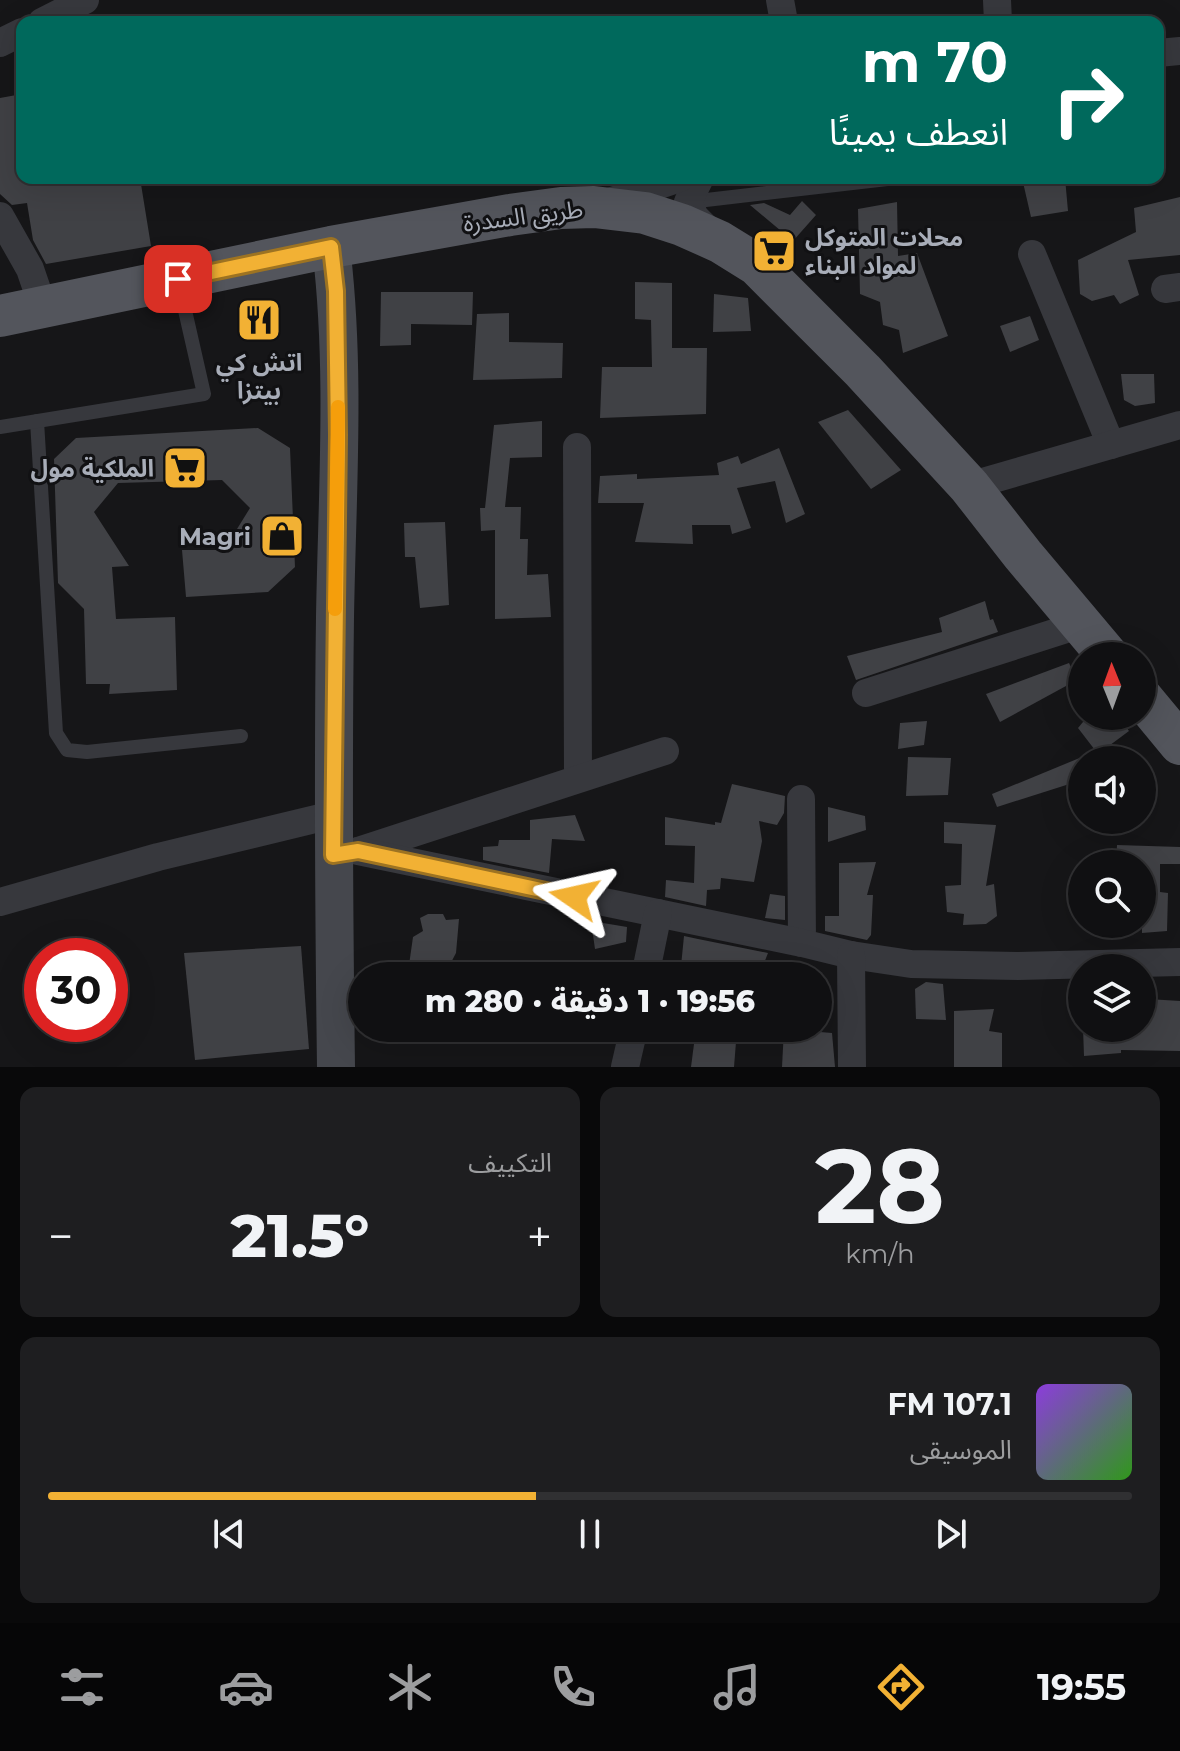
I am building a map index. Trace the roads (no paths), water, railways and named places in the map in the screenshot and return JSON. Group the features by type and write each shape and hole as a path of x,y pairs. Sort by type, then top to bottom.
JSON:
{"main road":[{"name":"طريق السدرة","path":"0,316 331,247 510,215 594,207 645,213 720,242 757,265 863,371 969,486 1097,642"},
{"path":"1156,715 1180,744"}],"street":[{"path":"54,16 85,0"},
{"path":"594,207 689,186 695,217 720,242"},
{"path":"0,216 30,269 43,307"},
{"path":"331,247 336,291 338,435 332,815 346,853 336,1067"},
{"path":"1032,254 1111,445"},
{"path":"969,486 1180,425"},
{"path":"577,447 578,778"},
{"path":"866,693 1082,624"},
{"path":"346,853 665,751"},
{"path":"801,799 802,943"},
{"path":"0,902 158,857 332,815"},
{"path":"346,853 658,913 851,955 911,964 1018,966 1180,962"},
{"path":"648,962 658,913"},
{"path":"851,955 852,1067"},
{"path":"625,1067 631,1042"}],"lane":[{"path":"689,186 741,184"},
{"path":"0,427 204,394 178,279"},
{"path":"37,421 56,733 67,750 87,752 241,736"}],"place":[{"name":"محلات المتوكل لمواد البناء","path":"774,251"},
{"name":"اتش كي بيتزا","path":"259,320"},
{"name":"الملكية مول","path":"185,468"},
{"name":"Magri","path":"282,536"}]}
